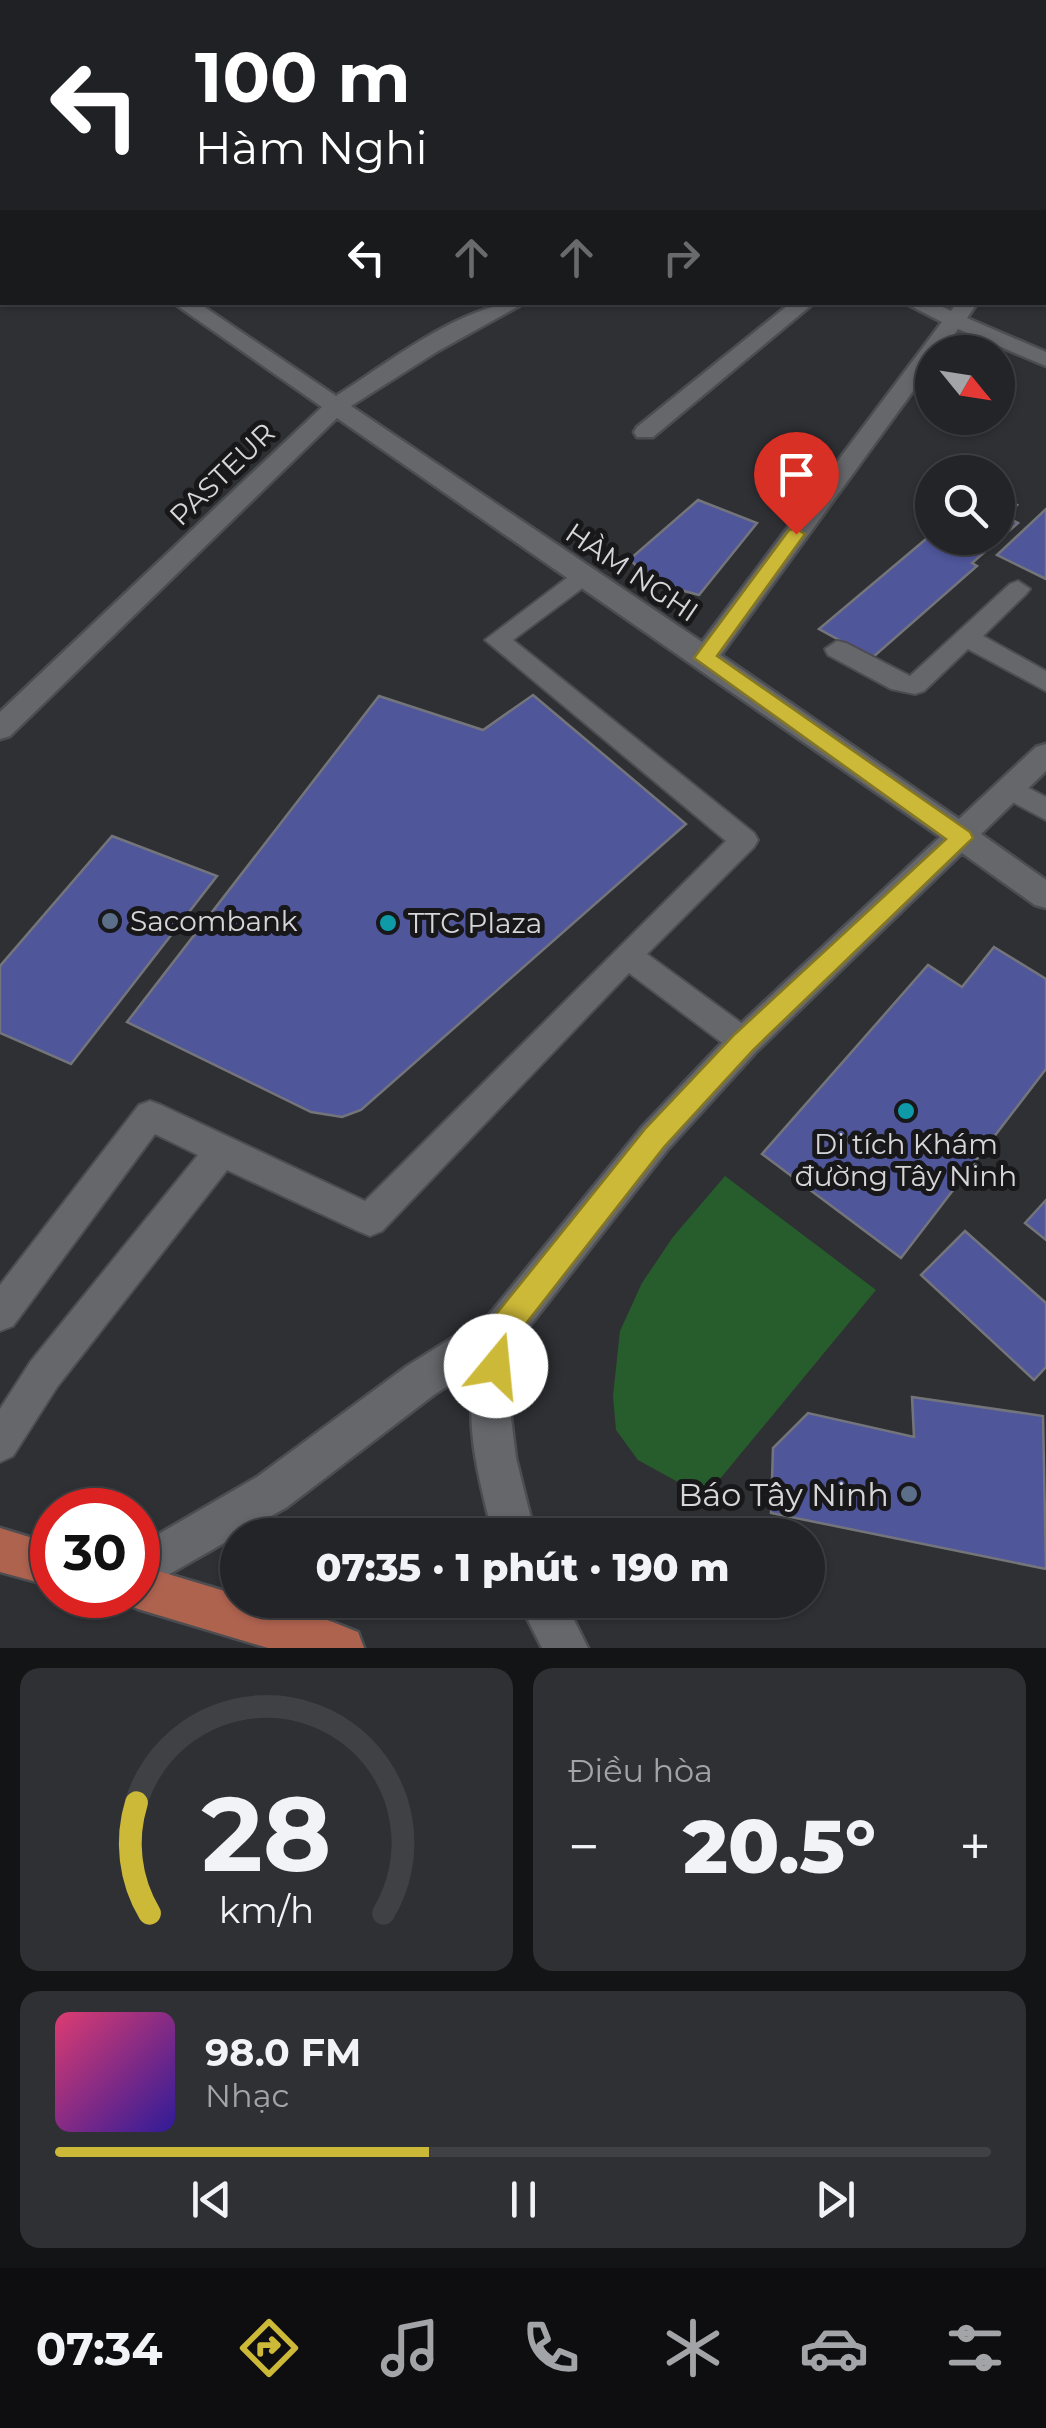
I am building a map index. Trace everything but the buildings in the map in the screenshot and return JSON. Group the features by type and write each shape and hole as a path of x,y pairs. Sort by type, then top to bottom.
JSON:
{"main road":[{"path":"0,1550 30,1558"},
{"path":"160,1594 342,1648"}],"street":[{"name":"HÀM NGHI","path":"186,305 1046,896"},
{"name":"PASTEUR","path":"0,729 335,407 430,346 510,305"},
{"path":"645,432 801,305"},
{"path":"930,305 961,311 1046,360"},
{"path":"704,658 961,311"},
{"path":"160,1557 272,1492 421,1380 503,1329 654,1138 744,1042 1046,754"},
{"path":"503,1329 490,1402 495,1458 510,1518"},
{"path":"550,1618 566,1648"}],"lane":[{"path":"0,1314 150,1115 370,1220 627,954 744,840 497,640 584,576"},
{"path":"837,649 908,686 914,685 1018,590"},
{"path":"966,637 1046,682"},
{"path":"1011,789 1046,810"},
{"path":"627,954 744,1042"},
{"path":"0,1443 44,1374 222,1151"}],"green space":[{"path":"725,1176 876,1290 705,1497 638,1460 616,1430 613,1396 620,1331 642,1283 673,1237"}],"place":[{"name":"Sacombank","path":"110,921"},
{"name":"TTC Plaza","path":"388,923"},
{"name":"Di tích Khám đường Tây Ninh","path":"906,1111"},
{"name":"Báo Tây Ninh","path":"909,1494"}],"route":[{"path":"496,1366 503,1329 654,1138 744,1042 962,838 704,658 796,534"}]}
